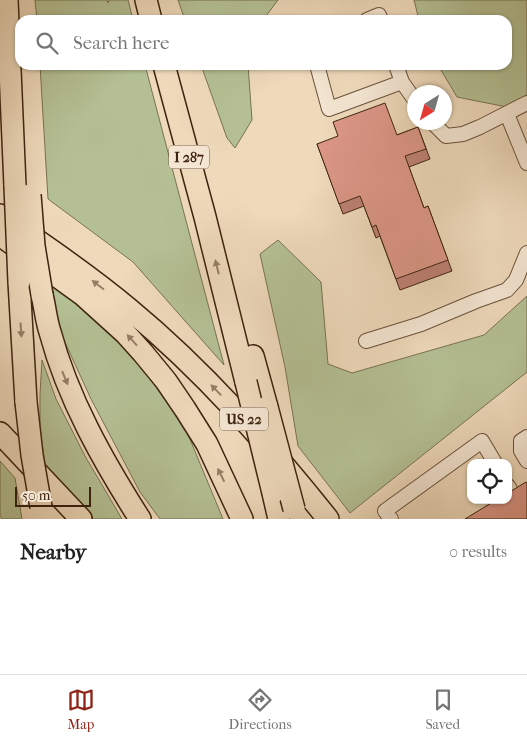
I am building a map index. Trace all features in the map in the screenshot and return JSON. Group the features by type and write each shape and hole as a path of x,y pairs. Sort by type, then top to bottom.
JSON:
{"highway":[{"path":"7,0 13,137 49,332 78,408 98,450 140,519"},
{"path":"146,0 150,15"},
{"name":"I 287","path":"165,70 205,217 273,493 290,516"},
{"path":"22,190 19,282 26,402 32,455 42,513"},
{"name":"US 22","path":"0,215 57,254 99,286 169,344 266,443 328,519"},
{"path":"0,235 83,295 125,333 143,354 166,381 207,444 242,519"},
{"path":"228,314 247,334 267,407 290,516"},
{"path":"0,433 81,519"}],"lane":[{"path":"318,70 329,109 402,82"},
{"path":"398,70 407,89"},
{"path":"440,130 446,136 464,134 527,103"},
{"path":"507,114 527,163"},
{"path":"366,341 421,324 507,290 516,280 527,252"},
{"path":"527,437 521,442 521,451 527,461"},
{"path":"390,519 385,511 482,441 493,459"}],"green space":[{"path":"35,0 107,0 108,3 109,0 128,0 132,15 36,15"},
{"path":"178,0 278,0 267,15 183,15"},
{"path":"414,0 527,0 527,111 457,97 452,85 450,85 441,70 512,70 512,15 418,15"},
{"path":"40,70 146,70 224,365 133,262 48,199"},
{"path":"203,70 248,70 252,120 235,148 227,138"},
{"path":"278,240 321,282 328,364 352,373 484,335 527,296 527,372 350,513 298,446 285,367 260,254"},
{"path":"52,279 75,297 137,360 187,432 223,519 160,519 140,492 91,399 52,314 47,285"},
{"path":"42,360 56,399 85,456 122,519 89,519 46,472 40,429"},
{"path":"0,461 15,478 22,519 2,519 0,516"}],"building":[{"path":"385,103 397,135 410,130 419,130 426,149 405,156 424,208 428,206 448,260 396,279 376,225 372,227 360,196 339,204 317,144 338,136 333,122"},
{"path":"526,482 527,519 465,519 489,504 512,504 512,491"}]}
